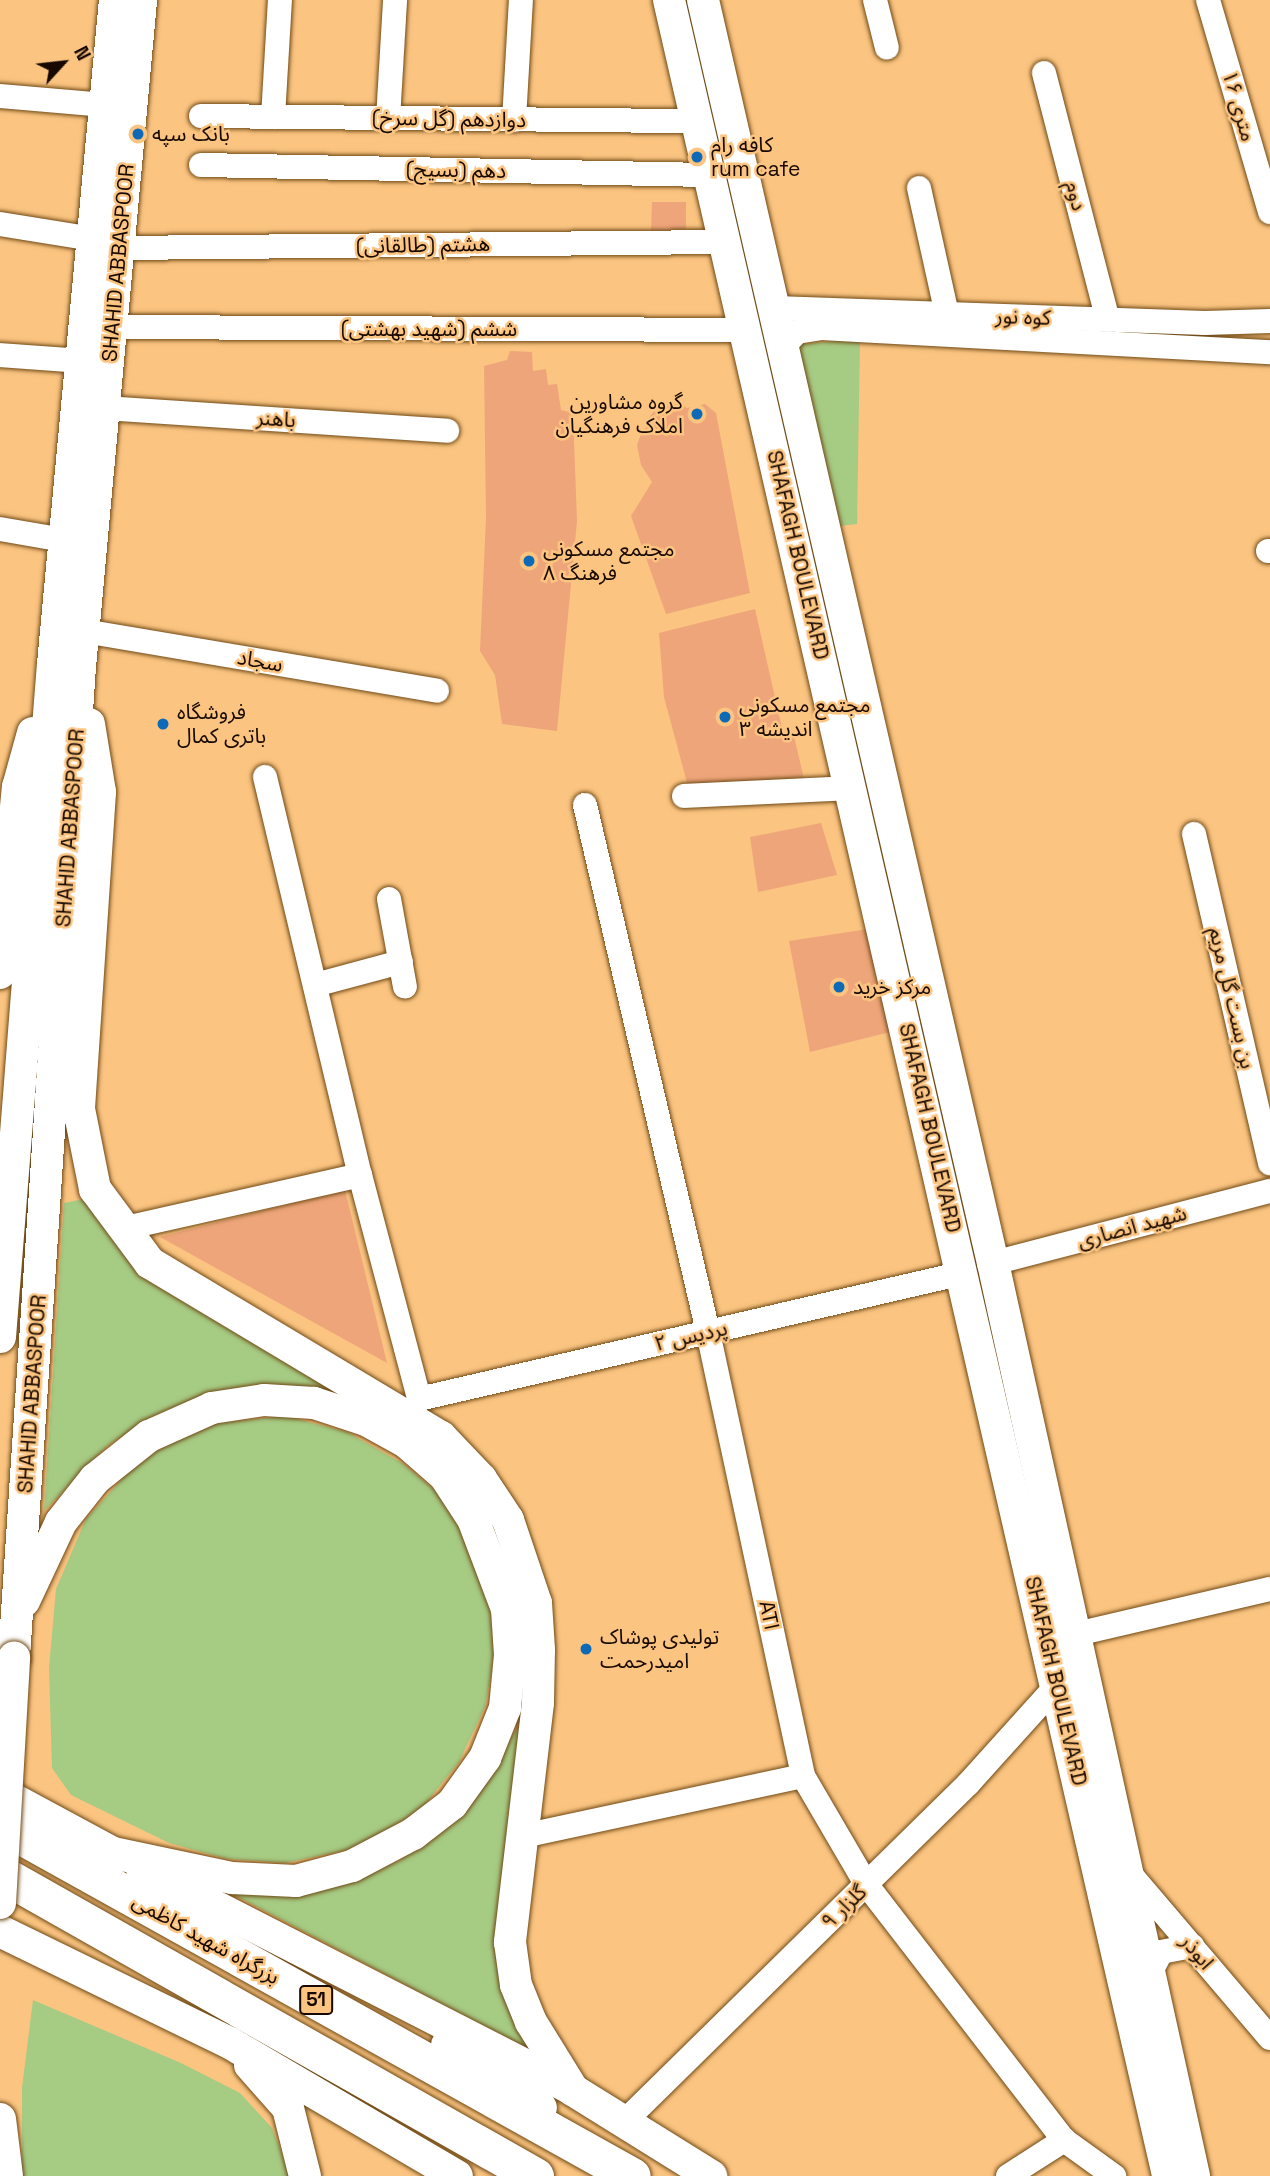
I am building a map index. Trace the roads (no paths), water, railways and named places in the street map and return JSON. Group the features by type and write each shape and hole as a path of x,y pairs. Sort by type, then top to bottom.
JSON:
{"highway":[{"name":"بزرگراه شهید کاظمی","path":"0,1824 632,2176"},
{"name":"بزرگراه شهید کاظمی","path":"0,1873 535,2176"}],"main road":[{"name":"SHAHID ABBASPOOR","path":"0,1338 66,665 84,631 112,327 106,244 106,106 115,0"},
{"name":"SHAHID ABBASPOOR","path":"0,1903 66,665 65,540 81,361 106,244 141,0"},
{"name":"SHAFAGH BOULEVARD","path":"703,0 791,323 1072,1635 1194,2176"},
{"name":"SHAFAGH BOULEVARD","path":"677,2 697,121 1168,2176"},
{"path":"0,973 18,787 66,665"},
{"path":"66,665 100,792 79,1109 95,1189 121,1229 149,1263 398,1408 441,1437 481,1479 508,1520 536,1603 538,1703 510,1942 516,1985 531,2022 573,2090"},
{"path":"17,1618 61,1522 96,1479 149,1436 212,1408 264,1400 314,1403 366,1420 406,1443 445,1476 473,1519 494,1565 507,1609 510,1655 505,1708 485,1758 452,1804 413,1834 352,1866 296,1881 232,1878 113,1853"},
{"name":"بزرگراه شهید کاظمی","path":"0,1792 342,1974 573,2090 711,2176"},
{"path":"0,1931 230,2043 457,2176"},
{"path":"342,1974 640,2176"},
{"path":"230,2043 288,2108 304,2176"},
{"path":"0,2119 7,2176"}],"street":[{"path":"273,117 280,0"},
{"path":"388,119 395,0"},
{"path":"514,120 521,0"},
{"path":"875,0 887,48"},
{"name":"۱۶ متری","path":"1208,0 1270,212"},
{"name":"دوم","path":"1044,73 1108,320"},
{"path":"0,96 106,106"},
{"name":"دوازدهم (گل سرخ)","path":"201,116 697,121"},
{"name":"دهم (بسیج)","path":"201,165 710,175"},
{"path":"919,188 947,314"},
{"name":"هشتم (طالقانی)","path":"0,224 106,244 726,242"},
{"name":"کوه نور","path":"791,323 947,314 1108,320 1270,321"},
{"name":"کوه نور","path":"791,323 821,328 1270,352"},
{"name":"ششم (شهید بهشتی)","path":"112,327 747,330"},
{"path":"0,355 81,361"},
{"name":"باهنر","path":"105,408 447,431"},
{"path":"0,529 65,540"},
{"name":"سجاد","path":"84,631 437,691"},
{"path":"121,1229 360,1175 265,777"},
{"path":"684,796 851,788"},
{"name":"ATI","path":"585,806 708,1332 803,1776 866,1885 1065,2140 1114,2176"},
{"name":"بن بست گل مریم","path":"1194,834 1270,1163"},
{"path":"389,900 405,986"},
{"path":"315,985 401,962"},
{"name":"پردیس ۲","path":"360,1175 419,1399 963,1273"},
{"name":"شهید انصاری","path":"993,1263 1270,1191"},
{"path":"1072,1635 1270,1589"},
{"name":"گلزار ۹","path":"624,2122 968,1784 1057,1685"},
{"path":"523,1836 803,1776"},
{"name":"ابوذر","path":"1124,1866 1270,2038"},
{"path":"1149,1975 1161,1952 1192,1946"},
{"path":"1008,2176 1065,2140"}],"place":[{"name":"بانک سپه","path":"138,134"},
{"name":"کافه رام rum cafe","path":"697,157"},
{"name":"گروه مشاورین املاک فرهنگیان","path":"697,414"},
{"name":"مجتمع مسکونی فرهنگ ۸","path":"529,561"},
{"name":"مجتمع مسکونی اندیشه ۳","path":"725,717"},
{"name":"فروشگاه باتری کمال","path":"163,724"},
{"name":"مرکز خرید","path":"839,987"},
{"name":"تولیدی پوشاک امیدرحمت","path":"586,1649"}]}
